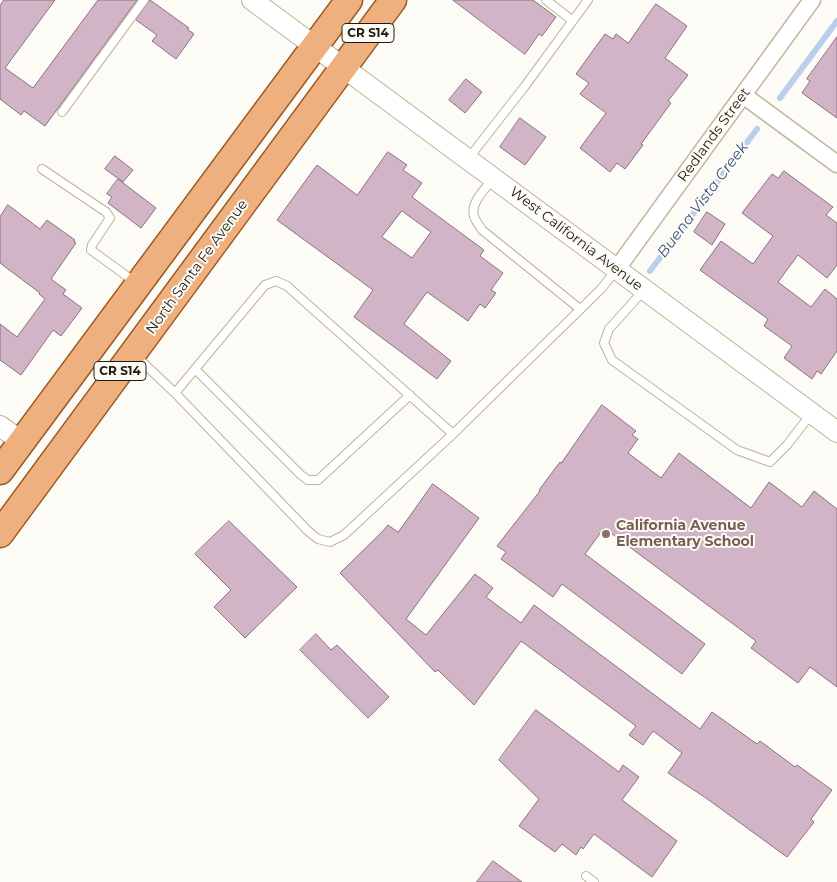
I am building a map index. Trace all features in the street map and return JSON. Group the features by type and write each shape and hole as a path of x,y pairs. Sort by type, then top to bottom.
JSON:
{"main road":[{"name":"CR S14","path":"0,471 349,0"},
{"name":"North Santa Fe Avenue","path":"0,534 393,0"},
{"path":"133,353 127,344 128,333 174,267 188,216"}],"street":[{"name":"West California Avenue","path":"252,0 316,45 812,414 835,425"},
{"name":"Redlands Street","path":"616,270 812,0"},
{"path":"743,95 837,164"},
{"path":"0,426 22,442"}],"lane":[{"path":"62,112 144,0"},
{"path":"546,0 572,21"},
{"path":"468,159 525,86 588,0"},
{"path":"42,169 106,212 110,218 91,250 139,284"},
{"path":"494,178 479,197 473,209 474,217 482,230 580,309"},
{"path":"133,353 175,393 308,531 318,539 330,542 344,535 453,434 601,289 616,270"},
{"path":"175,393 265,285 276,281 287,286 453,434"},
{"path":"644,290 609,329 604,343 612,360 737,450 770,462 787,445 812,414"},
{"path":"195,369 308,480 318,480 410,395"},
{"path":"586,876 594,882"}],"building":[{"path":"4,0 55,0 5,68 33,88 98,0 137,0 45,126 24,111 21,115 0,99 0,6"},
{"path":"150,0 189,28 187,29 194,34 176,59 152,41 157,35 136,20"},
{"path":"453,0 533,0 556,17 542,36 539,34 525,54"},
{"path":"656,4 687,26 665,58 688,75 668,101 671,103 625,169 617,163 610,172 580,148 606,113 580,94 589,83 576,74 605,34 613,39 616,34 628,43"},
{"path":"837,37 837,118 802,93 810,81 807,79"},
{"path":"466,79 482,92 465,113 449,100"},
{"path":"520,118 546,137 525,165 500,147"},
{"path":"388,152 407,165 403,170 422,183 412,197 484,250 480,256 503,273 491,290 496,293 485,308 480,304 468,321 427,292 404,324 451,361 437,379 354,317 373,290 277,220 317,165 357,195","holes":["402,211 431,232 412,258 382,237"]},
{"path":"115,156 133,170 123,182 105,169"},
{"path":"784,171 833,207 826,215 837,223 837,265 827,278 798,255 778,282 811,307 825,289 837,299 837,351 821,374 817,371 812,379 784,358 792,346 764,326 768,319 700,270 721,241 753,264 773,236 742,213 772,174 778,178"},
{"path":"118,179 156,208 141,228 108,203 112,197 107,194"},
{"path":"8,205 40,229 47,220 75,240 74,242 76,243 51,279 66,290 63,294 82,308 61,336 53,330 21,375 0,360 0,324 17,337 45,299 40,293 0,263 0,217"},
{"path":"707,212 725,224 712,245 694,232"},
{"path":"602,405 636,431 632,435 638,439 628,453 661,478 679,453 751,508 769,482 802,507 814,491 837,509 837,687 810,667 798,683 751,648 756,641 604,528 585,554 705,644 682,674 562,584 553,597 501,559 506,552 497,546 561,463"},
{"path":"433,484 479,518 406,619 426,635 475,574 493,588 486,597 521,623 534,605 700,729 712,712 757,744 760,741 795,767 797,765 832,790 811,819 814,822 787,857 668,773 682,753 653,731 643,745 629,735 636,726 521,641 474,705 438,670 435,672 340,573 388,525 398,532"},
{"path":"229,521 297,587 245,638 214,607 231,590 195,554"},
{"path":"316,634 331,650 337,645 389,697 368,718 300,650"},
{"path":"536,710 619,772 623,765 639,777 622,800 677,841 652,877 594,834 576,855 562,844 555,852 519,826 539,799 499,760"},
{"path":"493,861 522,882 477,882"}],"waterway":[{"name":"Buena Vista Creek","path":"780,98 837,21"},
{"name":"Buena Vista Creek","path":"650,271 757,129"}],"place":[{"name":"California Avenue Elementary School","path":"606,534"}]}
